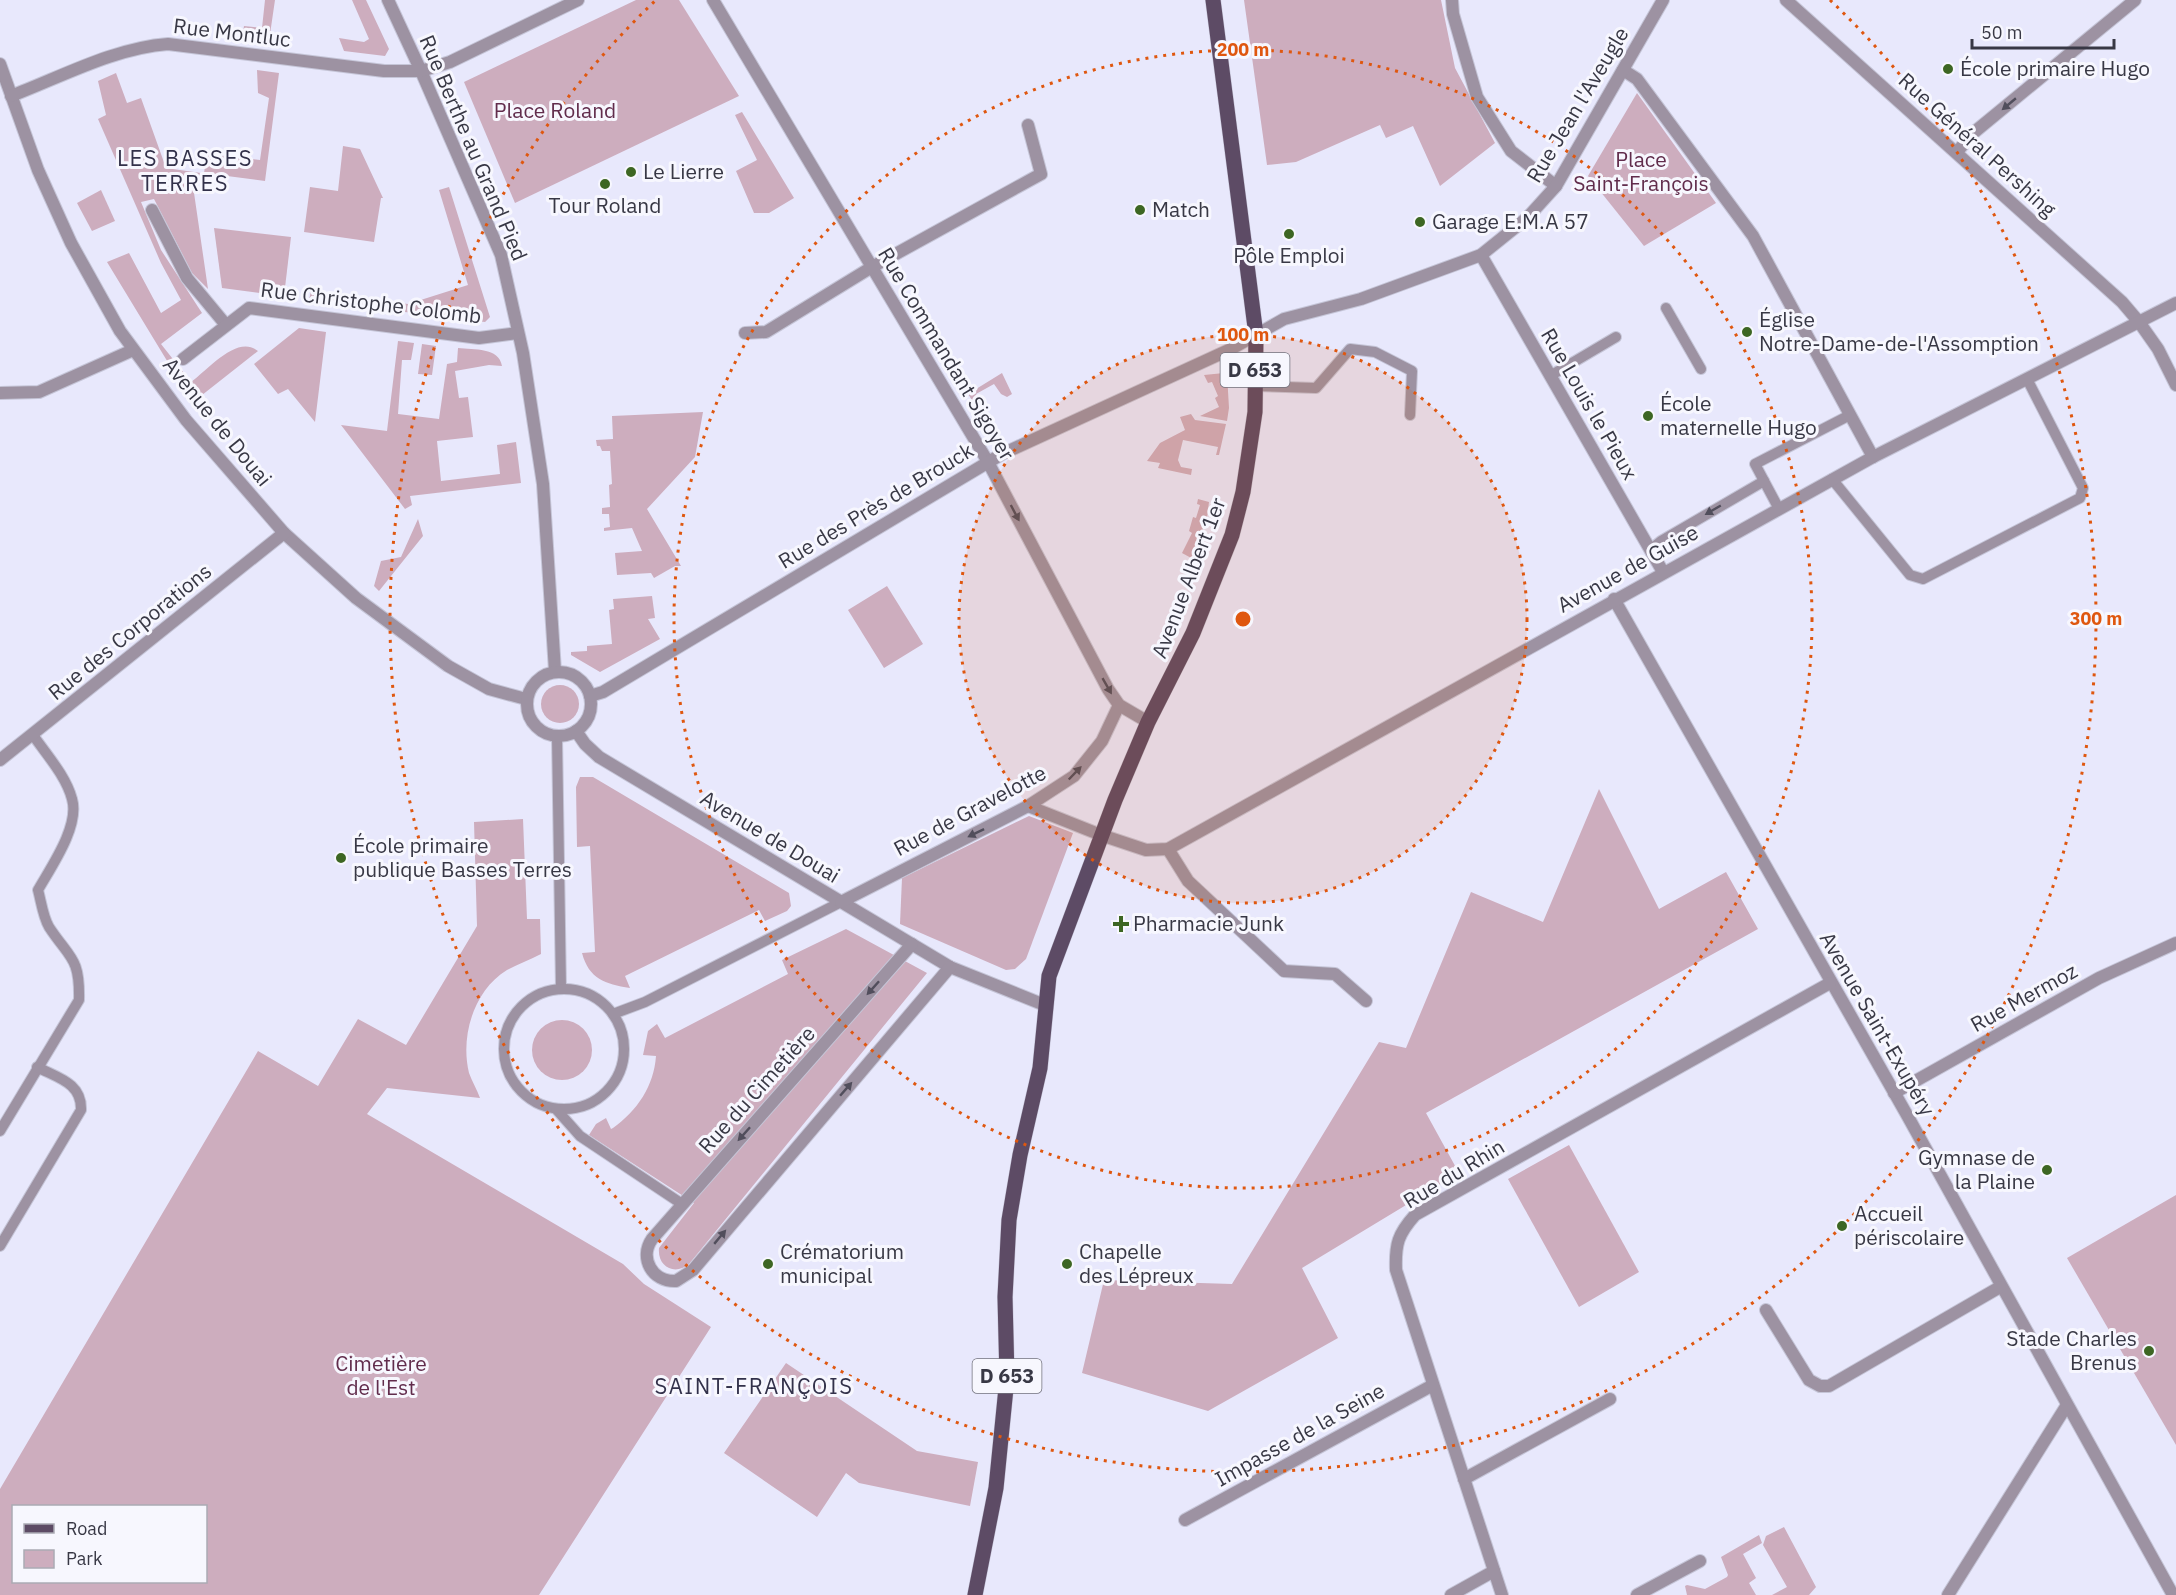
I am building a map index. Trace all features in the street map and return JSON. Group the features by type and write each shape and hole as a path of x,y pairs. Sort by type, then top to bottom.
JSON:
{"main road":[{"name":"Avenue Albert 1er","path":"1101,835 1148,722 1188,645 1232,535 1243,492 1255,412 1256,334 1213,0"},
{"name":"D 653","path":"975,1595 996,1488 1007,1378 1005,1297 1009,1220 1020,1155 1040,1068 1049,976 1101,835"}],"street":[{"name":"Rue Berthe au Grand Pied","path":"388,0 501,255 518,333 543,484 555,671"},
{"name":"Rue Montluc","path":"11,96 90,65 153,45 168,44 384,71 421,71 450,62 578,0"},
{"name":"Rue Commandant Sigoyer","path":"713,0 988,462 1119,705"},
{"path":"1452,0 1477,97 1511,151 1556,186"},
{"name":"Rue Jean l'Aveugle","path":"1256,334 1284,319 1361,299 1481,255 1527,218 1556,186 1663,0"},
{"name":"Rue Général Pershing","path":"1786,0 2122,302 2158,349 2176,385"},
{"path":"1957,152 1972,134 2135,0"},
{"name":"Avenue de Douai","path":"0,64 38,170 71,243 120,331 186,420 284,533 356,598 448,666 489,688 526,699"},
{"path":"1623,70 1637,79 1753,236 1873,457"},
{"path":"745,333 766,332 872,267 1041,174 1029,125"},
{"path":"152,210 187,278 226,326"},
{"name":"Rue Louis le Pieux","path":"1481,255 1663,572"},
{"name":"Avenue de Guise","path":"1168,849 1832,479 2176,303"},
{"name":"Rue Christophe Colomb","path":"183,359 249,308 479,338 518,333"},
{"name":"Rue des Près de Brouck","path":"590,696 603,692 988,462 1231,349 1256,334"},
{"path":"0,393 39,392 133,350"},
{"name":"Rue des Corporations","path":"0,760 284,533"},
{"name":"Avenue Saint-Exupéry","path":"1614,599 1894,1093 2000,1287 2174,1595"},
{"path":"555,671 565,672 581,680 590,696 589,716 576,731 557,736 548,735 534,725 526,708 526,699 536,680 555,671"},
{"path":"1119,705 1148,722"},
{"name":"Rue de Gravelotte","path":"840,902 1028,806 1074,776 1102,741 1119,705"},
{"name":"Avenue de Douai","path":"576,731 585,744 599,757 950,967 1047,1006"},
{"path":"1028,806 1146,850 1168,849 1188,880 1284,971 1335,974 1366,1001"},
{"name":"Rue Mermoz","path":"1894,1093 2099,978 2176,943"},
{"name":"Rue du Cimetière","path":"912,944 649,1244 646,1259 649,1267 664,1280 680,1279 693,1270 950,967"},
{"name":"Rue du Rhin","path":"1502,1595 1396,1270 1395,1251 1401,1230 1415,1215 1830,983"},
{"path":"1766,1310 1809,1380 1820,1386 1829,1386 2000,1287"},
{"name":"Impasse de la Seine","path":"1185,1520 1433,1385"},
{"path":"1464,1479 1610,1399"},
{"path":"1948,1595 2067,1405"},
{"path":"1637,1595 1700,1561"},
{"path":"1451,1595 1494,1571"}],"lane":[{"path":"1666,308 1701,369"},
{"path":"1550,376 1616,337"},
{"path":"1255,386 1316,388 1350,349 1375,352 1413,371 1410,415"},
{"path":"1832,479 1910,575 1923,579 2080,498 2083,488 2027,379"},
{"path":"1779,509 1755,464 1850,415"},
{"path":"1650,550 1661,541 1764,481"},
{"path":"0,1131 79,1000 80,975 72,955 48,925 38,890 70,831 73,801 63,779 33,735"},
{"path":"557,736 561,989"},
{"path":"613,1014 645,1002 840,902"},
{"path":"561,989 581,991 599,1000 613,1014 622,1033 624,1052 610,1089 594,1101 575,1108 555,1109 537,1103 521,1091 509,1075 504,1056 505,1036 512,1018 525,1003 542,993 561,989"},
{"path":"0,1246 81,1110 81,1097 77,1088 37,1067"},
{"path":"555,1109 580,1136 682,1204"}],"green space":[{"path":"265,0 275,0 269,41 242,37 244,26 262,28"},
{"path":"352,0 366,0 389,49 385,56 344,51 339,38 364,42 369,39"},
{"name":"Place Roland","path":"636,0 679,0 739,96 515,203 464,82"},
{"path":"1244,0 1441,0 1455,68 1495,143 1440,186 1413,126 1386,138 1380,125 1296,162 1267,165"},
{"path":"257,70 279,73 265,181 204,173 207,154 260,160 269,98 258,93"},
{"path":"116,73 127,103 141,98 166,168 201,173 193,186 208,289 192,273 154,199 141,202 161,250 202,313 161,344 191,382 232,350 250,347 258,351 197,399 172,369 107,262 129,253 161,313 181,300 161,263 98,119 106,115 98,81"},
{"name":"Place Saint-François","path":"1637,93 1716,203 1644,246 1588,176"},
{"path":"742,112 794,198 769,213 754,213 736,171 757,160 735,115"},
{"path":"343,146 360,149 383,198 381,198 374,242 304,232 310,187 338,191"},
{"path":"449,187 490,317 485,322 309,300 311,291 408,304 468,285 439,190"},
{"path":"101,190 115,221 92,231 77,203"},
{"path":"214,228 291,237 284,296 222,288"},
{"path":"299,328 326,332 315,422 288,389 278,394 254,364"},
{"path":"398,341 414,343 411,360 402,360 398,414 439,419 447,364 457,362 458,348 491,352 496,355 502,366 489,365 455,371 459,398 468,397 473,437 437,441 441,481 500,474 497,445 516,442 521,483 410,496 412,505 405,509 341,425 387,431"},
{"path":"422,344 436,346 432,375 418,374"},
{"path":"1002,373 1012,394 1007,397 1001,394 994,384 976,394 983,406 978,409 968,394"},
{"path":"1227,374 1229,408 1227,421 1200,416 1219,407 1215,398 1218,396 1212,382 1208,383 1204,375"},
{"path":"703,412 695,457 647,509 681,566 675,566 654,578 651,573 617,575 615,553 642,551 632,528 604,531 604,528 610,527 609,514 602,514 602,508 610,507 609,485 612,484 610,451 602,451 600,446 597,446 596,440 613,439 612,416"},
{"path":"1191,414 1195,420 1226,424 1219,455 1216,455 1218,447 1183,440 1178,460 1181,467 1192,469 1191,475 1158,468 1160,463 1147,461 1160,443 1185,430 1180,417"},
{"path":"1198,499 1209,502 1207,518 1193,559 1182,553 1192,533 1189,531 1200,505 1197,504"},
{"path":"418,519 423,536 379,591 374,586 381,561 401,557"},
{"path":"887,586 923,644 884,668 848,610"},
{"path":"652,596 655,618 648,619 660,639 600,672 571,655 571,652 587,651 587,646 612,644 609,610 614,609 613,599"},
{"path":"560,685 573,691 579,704 573,717 560,723 547,717 541,704 547,691"},
{"path":"580,777 593,777 789,893 791,906 787,911 765,921 759,910 625,976 630,988 599,979 589,969 582,953 595,952 590,846 577,847 576,787"},
{"path":"1599,789 1659,909 1726,872 1758,929 1426,1113 1459,1173 1302,1268 1338,1338 1208,1411 1082,1373 1104,1280 1232,1284 1379,1042 1406,1048 1471,892 1543,922"},
{"path":"1029,816 1073,833 1026,959 1015,969 1006,970 900,924 902,878"},
{"name":"Cimetière de l'Est","path":"523,819 527,919 540,919 541,954 507,970 496,979 486,989 472,1015 466,1044 467,1059 469,1073 480,1098 387,1088 367,1114 623,1264 644,1284 711,1327 539,1595 0,1595 0,1489 258,1051 318,1086 358,1019 406,1045 477,926 474,822"},
{"path":"846,929 927,973 689,1264 684,1268 668,1268 661,1260 659,1248 694,1203 589,1135 596,1124 606,1118 611,1129 613,1128 630,1114 643,1097 652,1078 656,1056 643,1055 648,1031 657,1024 665,1038 788,974 782,960"},
{"path":"562,1020 574,1022 587,1033 592,1050 590,1062 579,1075 562,1080 550,1078 537,1067 532,1050 534,1038 545,1025"},
{"path":"1569,1145 1639,1272 1579,1307 1508,1179"},
{"name":"Stade Charles Brenus","path":"2176,1195 2176,1445 2067,1258"},
{"path":"786,1363 917,1451 978,1462 970,1506 859,1483 846,1473 817,1517 724,1453"},
{"path":"1784,1527 1816,1587 1809,1595 1772,1595 1787,1587 1763,1545 1766,1536"},
{"path":"1759,1535 1762,1543 1743,1554 1756,1578 1749,1583 1756,1595 1687,1595 1685,1586 1687,1585 1705,1589 1727,1577 1721,1557"}],"place":[{"name":"École primaire Hugo","path":"1948,69"},
{"name":"Le Lierre","path":"631,172"},
{"name":"Tour Roland","path":"605,184"},
{"name":"Match","path":"1140,210"},
{"name":"Garage E.M.A 57","path":"1420,222"},
{"name":"Pôle Emploi","path":"1289,234"},
{"name":"Église Notre-Dame-de-l'Assomption","path":"1747,332"},
{"name":"École maternelle Hugo","path":"1648,416"},
{"name":"École primaire publique Basses Terres","path":"341,858"},
{"name":"Pharmacie Junk","path":"1121,924"},
{"name":"Gymnase de la Plaine","path":"2047,1170"},
{"name":"Accueil périscolaire","path":"1842,1226"},
{"name":"Crématorium municipal","path":"768,1264"},
{"name":"Chapelle des Lépreux","path":"1067,1264"},
{"name":"Stade Charles Brenus","path":"2149,1351"}],"district":[{"name":"LES BASSES TERRES","path":"185,170"},
{"name":"SAINT-FRANÇOIS","path":"754,1386"}]}
